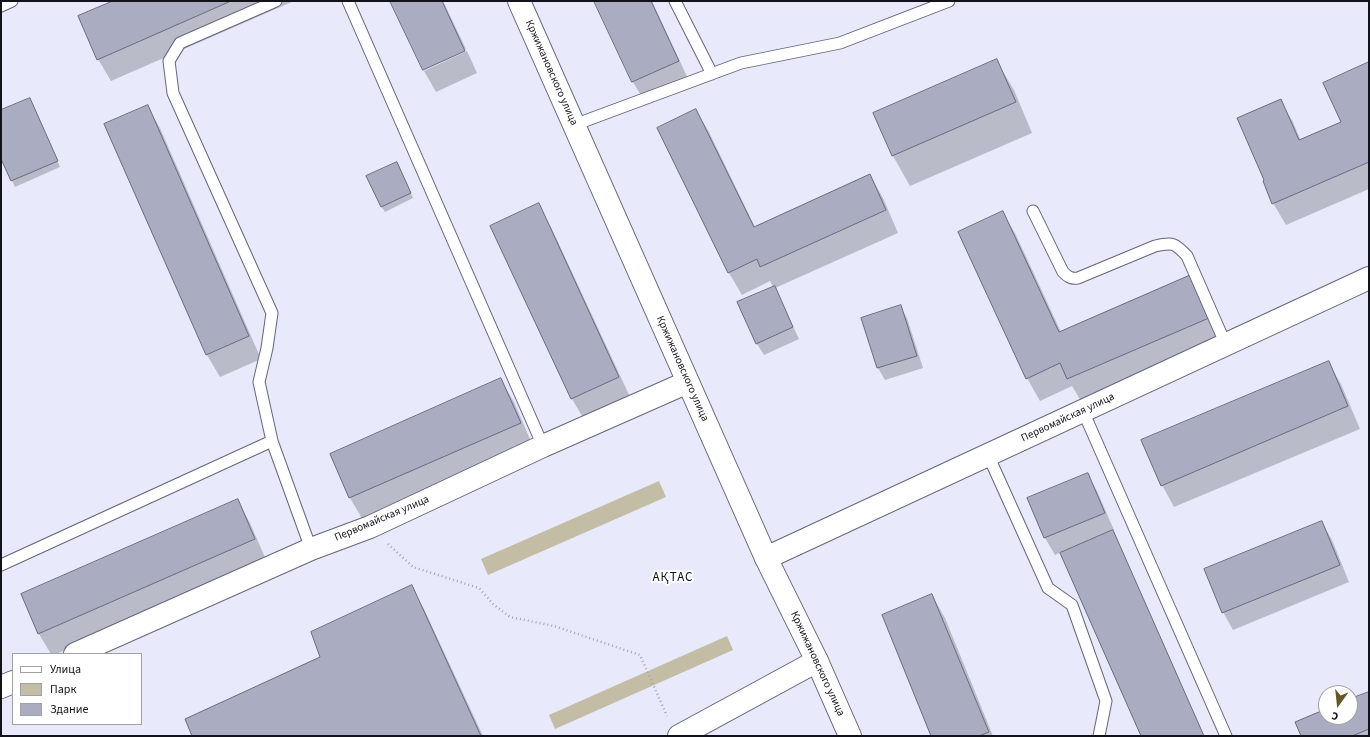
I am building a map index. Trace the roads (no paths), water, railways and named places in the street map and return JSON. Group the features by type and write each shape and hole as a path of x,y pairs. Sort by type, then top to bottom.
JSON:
{"street":[{"name":"Кржижановского улица","path":"519,1 766,558 817,661 850,736"},
{"name":"Первомайская улица","path":"766,558 1369,278"},
{"name":"Первомайская улица","path":"77,653 311,549 370,527 543,446 688,382"},
{"path":"675,729 817,661"},
{"path":"1,687 12,682"}],"lane":[{"path":"1,6 12,1"},
{"path":"276,1 180,44 169,61 173,93 272,313 267,348 259,382 272,441 311,549"},
{"path":"348,1 543,446"},
{"path":"675,1 712,74"},
{"path":"574,126 741,63 840,43 949,1"},
{"path":"1033,211 1063,272 1073,279 1155,246 1168,243 1178,246 1187,256 1226,345"},
{"path":"1083,411 1226,736"},
{"path":"1,565 272,441"},
{"path":"988,455 1048,588 1072,605 1106,701 1099,736"}],"district":[{"name":"АҚТАС","path":"673,578"}]}
